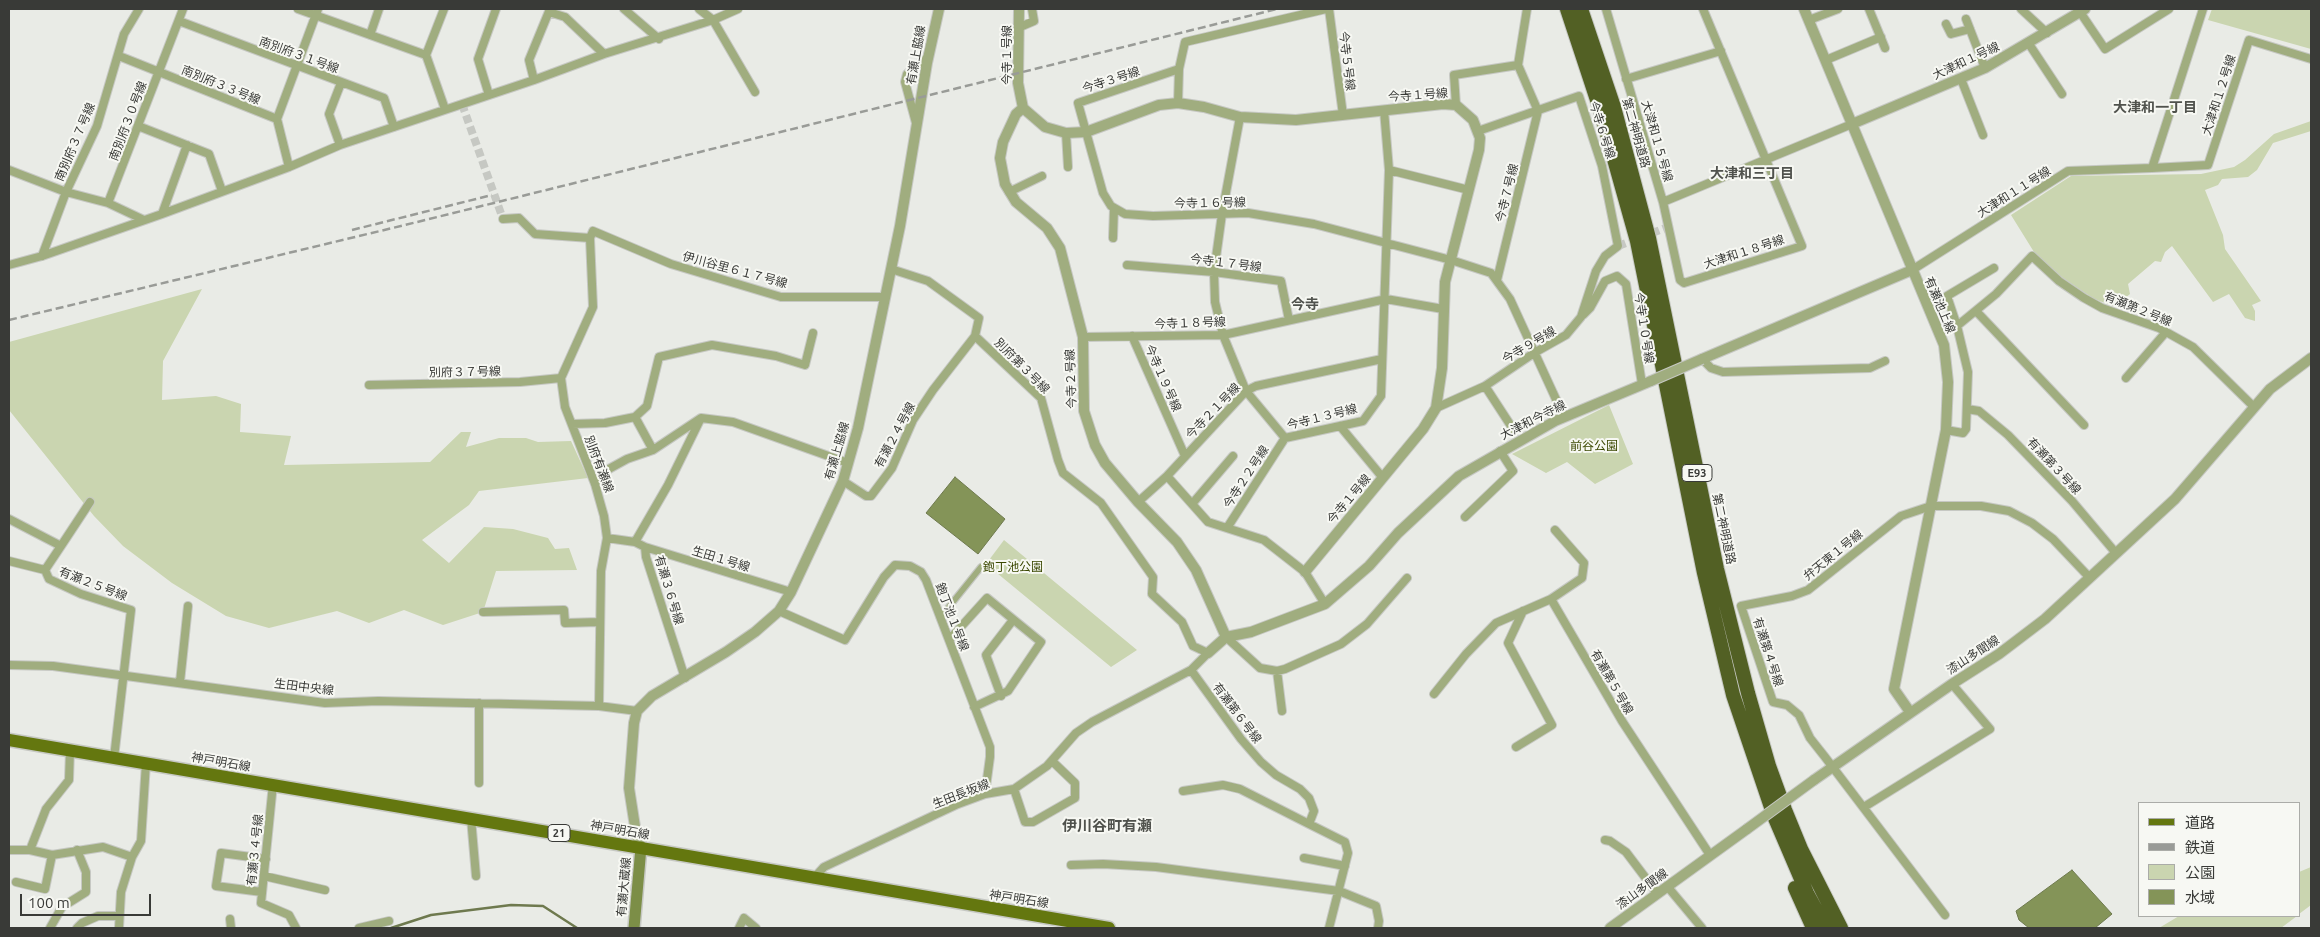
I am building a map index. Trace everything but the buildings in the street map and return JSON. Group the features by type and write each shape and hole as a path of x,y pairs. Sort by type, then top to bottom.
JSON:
{"highway":[{"name":"E93","path":"1567,9 1600,108 1637,241 1704,572 1733,695 1774,816 1807,893 1826,928"},
{"name":"第二神明道路","path":"1581,9 1614,107 1649,238 1717,570 1748,693 1769,766 1785,810 1840,928"},
{"path":"1733,695 1756,782 1789,873 1813,928"}],"main road":[{"name":"神戸明石線","path":"9,740 641,847 813,879 1109,928"},
{"name":"有瀬大蔵線","path":"634,928 641,847"}],"street":[{"name":"南別府３７号線","path":"42,256 66,192 97,126 124,34 139,9"},
{"name":"南別府３０号線","path":"108,203 183,9"},
{"path":"298,9 317,12 370,35 426,55"},
{"path":"370,35 379,9"},
{"path":"444,9 426,55 445,109"},
{"path":"489,95 478,59 496,9"},
{"path":"624,9 659,39"},
{"path":"699,9 713,20 755,92"},
{"path":"9,266 162,214 289,167 340,145 534,80 604,54 659,39 738,9"},
{"name":"有瀬上脇線","path":"637,711 652,696 685,678 755,632 779,611 791,592 843,481 858,428 891,269 928,57 939,9"},
{"name":"今寺１号線","path":"1019,9 1018,83 1023,108 1045,127 1066,133 1086,132 1159,105 1178,103 1204,107 1240,117 1296,120 1443,104 1456,105 1473,120 1478,131 1479,150 1445,282 1442,368 1436,408 1423,430 1305,572"},
{"path":"1020,27 1034,21 1032,9"},
{"path":"1178,103 1179,69 1185,42 1327,9"},
{"name":"今寺５号線","path":"1327,9 1343,115"},
{"path":"1527,9 1518,65 1538,111"},
{"name":"大津和１５号線","path":"1606,9 1663,202 1852,124"},
{"path":"1703,9 1766,159"},
{"name":"有瀬池上線","path":"1804,9 1944,345 1948,382 1946,430 1894,689 1910,712"},
{"path":"1809,20 1838,9"},
{"path":"1869,9 1885,48"},
{"path":"2021,9 2047,33"},
{"path":"2082,10 2105,49 2168,9"},
{"path":"2152,168 2203,9"},
{"path":"534,80 529,60 550,10 565,17 604,54"},
{"name":"大津和１号線","path":"1852,124 1985,68 2029,44 2082,10"},
{"path":"289,167 277,119 317,12"},
{"path":"1966,19 1985,68"},
{"name":"南別府３１号線","path":"178,22 384,98 394,127"},
{"path":"1946,24 1951,34 1970,29"},
{"path":"1826,60 1881,37"},
{"name":"大津和１２号線","path":"2152,168 2208,165 2249,40 2311,58"},
{"path":"2029,44 2062,94"},
{"path":"1626,79 1721,52"},
{"name":"南別府３３号線","path":"119,56 277,119"},
{"path":"917,124 905,82 907,74 928,57"},
{"path":"1456,105 1454,75 1518,65"},
{"name":"今寺３号線","path":"1086,132 1078,103 1179,69"},
{"path":"1961,79 1983,135"},
{"path":"340,145 329,114 341,83"},
{"name":"今寺６号線","path":"1478,131 1579,96 1602,166 1618,246"},
{"name":"今寺２号線","path":"1023,108 1016,114 1003,142 1000,158 1004,184 1016,202 1047,228 1060,248 1083,337 1084,411 1088,427 1105,463 1138,502 1177,542 1196,570 1226,637"},
{"name":"今寺１３号線","path":"1240,117 1222,214 1214,272 1215,302 1223,335 1246,390 1285,438 1363,421 1382,396 1389,170 1384,110"},
{"name":"今寺７号線","path":"1497,280 1538,111"},
{"path":"138,126 209,154 222,192"},
{"path":"1086,132 1103,193 1114,208 1113,238"},
{"path":"1066,133 1068,167"},
{"path":"162,214 188,145"},
{"name":"大津和１８号線","path":"1663,202 1680,280 1684,283 1802,246 1766,159"},
{"name":"大津和１１号線","path":"1912,270 2068,171 2152,168"},
{"path":"9,170 66,192 108,203 144,220"},
{"path":"1389,170 1469,190"},
{"path":"1009,192 1025,182 1042,176"},
{"name":"今寺１６号線","path":"1114,208 1125,214 1153,216 1248,213 1314,224 1451,260 1491,273 1497,280"},
{"path":"503,219 519,218 535,234 590,238 593,307 561,378"},
{"name":"伊川谷里６１７号線","path":"590,238 594,231 671,264 781,297 885,297"},
{"name":"今寺９号線","path":"1436,408 1485,386 1534,353 1566,335 1581,316 1596,271 1605,256 1618,246"},
{"name":"有瀬第２号線","path":"1976,310 2016,275 2032,256 2059,281 2084,298 2102,308 2166,332 2193,347 2254,407"},
{"name":"今寺１７号線","path":"1127,265 1214,272 1281,281 1290,320"},
{"path":"1946,430 1963,433 1966,429 1968,372 1957,326 1947,296 1994,268"},
{"path":"891,269 928,281 979,318 975,336"},
{"name":"大津和今寺線","path":"1226,637 1251,632 1325,604 1369,566 1398,534 1459,476 1555,421 1912,270"},
{"name":"今寺１０号線","path":"1581,316 1590,308 1605,280 1617,276 1626,284 1647,382"},
{"path":"1497,280 1510,299 1560,408"},
{"name":"今寺１８号線","path":"1083,337 1223,335 1386,299 1443,309"},
{"path":"1957,326 1976,310 2084,425"},
{"path":"2126,378 2166,332"},
{"path":"572,424 605,423 635,418 647,406 659,357 712,345 776,356 805,365 813,333"},
{"name":"有瀬２４号線","path":"843,481 866,496 871,496 892,468 913,420 933,390 975,336"},
{"name":"別府第３号線","path":"975,336 1041,398 1058,460 1064,473 1101,503 1153,577 1152,594 1182,622 1193,646 1208,653"},
{"name":"今寺１９号線","path":"1132,336 1185,456"},
{"name":"漆山多聞線","path":"1610,928 1910,712 2000,654 2044,619 2175,499 2270,389 2311,358"},
{"name":"今寺２１号線","path":"1138,502 1167,476 1246,390 1256,386 1382,359"},
{"path":"1702,359 1711,368 1723,372 1870,368 1885,361"},
{"name":"別府３７号線","path":"368,385 520,382 561,378"},
{"name":"別府有瀬線","path":"561,378 565,407 595,484 604,516 607,538 601,571 598,706"},
{"path":"1485,386 1514,429"},
{"name":"有瀬第３号線","path":"1967,408 1979,411 2008,435 2072,501 2115,552"},
{"path":"635,418 653,450"},
{"path":"635,542 668,485 701,418"},
{"path":"595,484 607,470 653,450 701,418 733,422 848,463"},
{"path":"1340,426 1383,478"},
{"name":"今寺２２号線","path":"1227,528 1285,438"},
{"path":"1465,517 1513,471 1500,451"},
{"path":"1192,504 1233,456"},
{"path":"1167,476 1208,522 1264,540 1305,572 1325,604"},
{"path":"61,546 90,502"},
{"name":"弁天東１号線","path":"1741,606 1792,596 1808,590 1901,516 1931,506 1981,506 2009,511 2032,523 2053,539 2090,578"},
{"name":"有瀬２５号線","path":"9,519 61,546 45,570 49,579 81,594 131,610 124,675"},
{"path":"1434,694 1496,623 1551,599 1582,578 1584,563 1555,530"},
{"name":"有瀬３６号線","path":"607,538 635,542 645,547 646,557 685,678"},
{"name":"生田１号線","path":"645,547 791,592"},
{"path":"9,561 45,570"},
{"name":"鉋丁池１号線","path":"779,611 845,640 884,577 895,565 910,566 921,572 926,580 990,747 985,794"},
{"path":"940,618 981,567"},
{"path":"1208,653 1226,637 1260,668 1277,671 1341,644 1367,624 1407,578"},
{"path":"949,640 987,598 1041,642 1008,691 1001,696 974,707"},
{"name":"有瀬第５号線","path":"1551,599 1622,721 1710,855"},
{"path":"180,682 188,606"},
{"name":"有瀬第４号線","path":"1741,606 1773,702 1787,705 1799,715 1810,738 1945,914"},
{"path":"483,612 564,610 565,623 599,622"},
{"path":"1516,748 1552,725 1508,643 1522,611"},
{"path":"1001,696 986,655 1013,620"},
{"name":"生田長坂線","path":"813,879 824,866 958,804 985,794 1014,789 1052,761 1076,733 1092,722 1191,670 1208,653"},
{"name":"生田中央線","path":"9,665 53,666 325,703 378,701 598,706 637,711"},
{"name":"有瀬第６号線","path":"1191,670 1241,739 1262,762 1310,798 1314,811 1309,824"},
{"path":"1277,671 1282,711"},
{"path":"114,758 124,675"},
{"path":"1864,807 1990,729 1952,684"},
{"path":"479,704 479,783"},
{"path":"637,711 634,723 630,788 636,833 641,847"},
{"path":"30,850 46,809 69,780 70,750"},
{"path":"1014,789 1025,822 1032,822 1075,798 1075,783 1052,761"},
{"path":"119,928 118,916 121,892 132,857 141,841 146,763"},
{"name":"有瀬３４号線","path":"273,784 261,903 288,915 296,928"},
{"path":"1183,791 1223,785 1240,789 1345,842 1348,853 1328,928"},
{"path":"470,818 476,876"},
{"path":"1605,840 1610,840 1626,852 1657,894"},
{"path":"9,850 30,850 52,855 103,847 132,857"},
{"path":"50,928 62,907 86,892 86,872 77,850"},
{"path":"262,892 216,886 221,853 266,859"},
{"path":"16,882 45,889 52,855"},
{"path":"1304,858 1345,866"},
{"path":"1071,865 1103,864 1156,867 1339,891 1376,906 1379,921 1378,928"},
{"path":"264,876 325,890"},
{"path":"1667,886 1702,928"},
{"path":"77,928 82,923 98,916 118,916"},
{"path":"739,928 744,918 756,928"},
{"path":"230,919 231,928"},
{"path":"359,928 389,921"}],"green space":[{"path":"2212,9 2311,9 2311,49 2208,20"},
{"path":"2311,121 2311,131 2273,143 2257,170 2248,177 2222,179 2218,185 2205,190 2223,235 2225,249 2261,301 2252,305 2255,311 2255,321 2245,318 2229,294 2213,302 2172,246 2165,252 2161,262 2155,261 2128,284 2130,294 2122,301 2133,313 2094,299 2060,276 2034,252 2011,215 2071,176 2201,174 2234,167 2245,160 2274,134"},
{"path":"202,289 163,361 162,400 216,396 241,404 240,432 291,436 284,465 430,462 461,432 471,432 466,447 499,438 526,438 538,442 571,441 588,478 479,491 469,505 422,540 449,563 484,527 513,529 548,538 555,549 569,548 577,570 496,571 483,612 443,625 404,610 369,623 337,611 269,628 226,616 172,583 123,546 94,516 9,410 9,342"},
{"name":"前谷公園","path":"1609,405 1633,464 1595,484 1567,462 1546,473 1512,454"},
{"name":"鉋丁池公園","path":"1004,540 1137,650 1111,667 986,564"},
{"path":"2311,867 2311,905 2300,913 2300,872"},
{"path":"2177,917 2296,917 2281,928 2159,928"}],"water":[{"path":"955,477 1005,519 978,554 926,513"},
{"path":"2072,870 2112,914 2095,928 2029,928 2019,920 2016,911"}],"waterway":[{"path":"391,928 431,915 511,905 543,906 577,928"}],"tunnel":[{"path":"462,104 503,219"},
{"path":"1618,246 1668,227"}],"railway":[{"path":"9,320 405,225 1277,9"},
{"path":"352,230 492,195"}],"district":[{"name":"大津和一丁目","path":"2155,107"},
{"name":"大津和三丁目","path":"1752,173"},
{"name":"今寺","path":"1305,304"},
{"name":"伊川谷町有瀬","path":"1107,826"}]}
